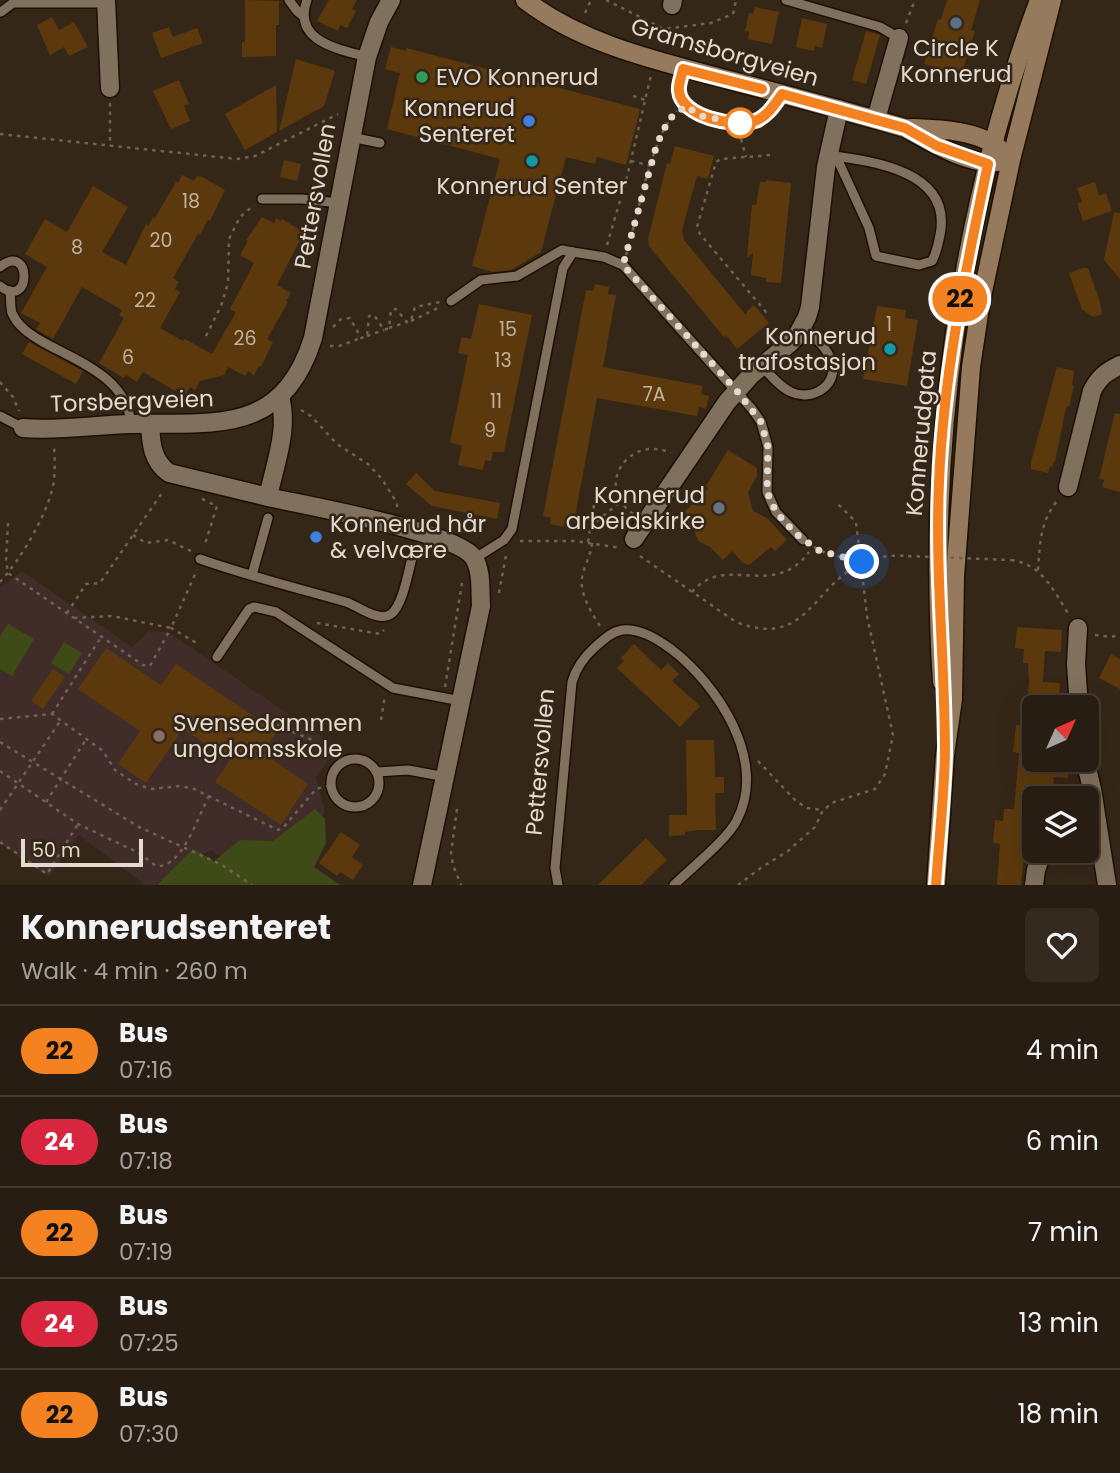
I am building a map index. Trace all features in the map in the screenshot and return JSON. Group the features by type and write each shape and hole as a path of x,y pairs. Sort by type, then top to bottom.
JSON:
{"main road":[{"name":"Gramsborgveien","path":"525,0 541,12 582,34 683,69 905,128 937,146 988,164 1011,160"},
{"name":"Konnerudgata","path":"945,755 938,546 939,481 949,376 957,316 988,164 1039,0"},
{"name":"Konnerudgata","path":"936,885 945,755 953,699 955,576 971,367 981,301 1011,160 1052,0"},
{"name":"Gramsborgveien","path":"905,128 937,129 971,136 994,143 1011,160"}],"street":[{"name":"Pettersvollen","path":"280,397 294,380 307,356 367,57 379,22 391,0"},
{"path":"106,1 110,88"},
{"path":"876,119 899,38"},
{"name":"Gramsborgveien","path":"633,547 644,523 737,391 790,343 803,327 810,307 839,110"},
{"path":"1068,488 1092,391 1103,374 1120,365"},
{"path":"268,497 284,428 280,397"},
{"name":"Torsbergveien","path":"23,428 204,424 235,420 280,397"},
{"path":"150,424 154,454 161,467 169,473 407,528 454,543 474,559 480,575 481,606 422,885"},
{"path":"1078,628 1078,695"},
{"path":"1099,847 1107,885"},
{"path":"1034,885 1038,863"}],"lane":[{"path":"289,0 303,16"},
{"path":"307,0 303,16 307,29 316,38 367,57"},
{"path":"786,0 880,27 899,38"},
{"path":"1,12 13,3 106,1"},
{"path":"683,69 679,92 686,106 701,116 741,123 756,121 766,114 782,94"},
{"path":"351,137 380,143"},
{"path":"832,155 885,165 917,180 932,193 941,205 942,225 932,261 919,265 876,257 869,228 832,155"},
{"path":"262,199 302,199 339,204"},
{"path":"451,301 481,280 517,276 562,250 604,257 623,265 737,391 761,422 768,447 767,492 776,512 803,540"},
{"path":"474,559 504,540 512,529 563,268 573,252"},
{"path":"0,267 6,262 16,262 25,272 23,285 10,291"},
{"path":"0,286 10,291"},
{"path":"10,291 12,312 26,333 118,388 129,407 131,424"},
{"path":"762,366 790,391 809,395 820,392 828,385 832,362 826,350 803,327"},
{"path":"0,416 23,428"},
{"path":"252,575 268,518"},
{"path":"200,559 349,603 379,617 387,617 399,603 413,554"},
{"path":"217,657 249,609 254,607 275,612 393,688 461,701"},
{"path":"607,637 622,630 640,632 667,646 694,669 723,705 736,732 744,758 744,800 737,821 674,885"},
{"name":"Pettersvollen","path":"558,885 555,868 572,682 580,664 607,637"},
{"path":"343,761 366,761 377,772 379,787 372,801 358,807 343,804 332,792 335,769 343,761"},
{"path":"377,772 408,770 446,777"}],"path":[{"path":"585,13 591,0"},
{"path":"899,38 915,0"},
{"path":"658,46 664,29"},
{"path":"604,257 652,72"},
{"path":"110,88 110,146"},
{"path":"633,96 646,100"},
{"path":"623,265 657,144 669,119 686,106"},
{"path":"0,134 222,158 247,158 345,112"},
{"path":"741,139 746,157"},
{"path":"770,155 721,159 716,162 697,227 766,312 771,313"},
{"path":"631,161 651,166"},
{"path":"206,336 221,306 228,283 227,252 232,231 240,217 262,199"},
{"path":"409,322 415,307 424,304"},
{"path":"389,328 391,310 396,309 409,322"},
{"path":"367,336 369,316 374,315 384,330"},
{"path":"330,346 339,346 426,315"},
{"path":"330,329 341,319 350,318 361,338"},
{"path":"0,382 18,403 23,428"},
{"path":"280,397 311,416 337,444 368,464 382,479 397,503 397,510"},
{"path":"0,582 31,539 54,482 54,440"},
{"path":"644,523 620,502 616,473 628,457 655,449 665,450 685,462"},
{"path":"67,613 86,584 100,583 165,488"},
{"path":"1038,570 1040,534 1044,521 1068,488"},
{"path":"596,493 590,527 589,560 582,578 585,599 607,637"},
{"path":"133,535 146,543 168,541 201,556 217,506 201,499"},
{"path":"590,527 620,502"},
{"path":"737,885 788,851 815,827 823,810 834,802 875,789 885,774 893,735 862,589 862,562 856,522 838,504"},
{"path":"8,523 8,573 142,665 150,666 171,628 200,559"},
{"path":"504,540 590,542 633,547 692,592 736,622 750,627 779,627 801,619 832,585 862,562 888,556 1011,560 1029,564 1038,570 1078,628 1103,636 1120,635"},
{"path":"692,592 705,580 719,575 771,576 788,572 800,564 812,546 828,554 862,562"},
{"path":"443,698 463,579"},
{"path":"74,618 112,616 171,628 200,645"},
{"path":"295,625 303,621 380,634 384,632 387,617"},
{"path":"52,714 101,636"},
{"path":"382,720 388,684"},
{"path":"0,719 52,714 103,751 115,770 142,788 180,786 209,796 278,830 283,828 316,789 331,785"},
{"path":"0,810 61,720"},
{"path":"270,720 310,739 333,755"},
{"path":"46,802 87,738"},
{"path":"0,742 139,828 222,865 252,885"},
{"path":"744,758 754,757 796,801 807,808 823,810"},
{"path":"0,771 78,824 139,853 156,866 163,867 174,861 183,848 209,796"},
{"path":"0,842 47,874 78,824"}],"shaded area":[{"name":"Svensedammen ungdomsskole","path":"22,571 132,647 149,631 168,632 337,747 316,777 325,813 272,885 266,885 211,850 155,885 145,885 79,835 49,877 0,843 0,588"}],"green space":[{"path":"8,624 34,639 12,676 0,669 0,636"},
{"path":"64,642 82,653 69,674 51,663"},
{"path":"315,809 325,819 326,843 314,867 340,885 157,885 193,849 214,861 240,840 273,841"}],"building":[{"path":"245,0 279,1 276,56 242,57 242,42 245,42"},
{"path":"329,0 357,0 352,9 356,11 347,28 340,25 338,31 317,21"},
{"path":"947,0 980,0 971,30 975,31 961,75 924,64"},
{"path":"755,7 779,12 772,44 748,39 749,32 745,31 749,13 753,14"},
{"path":"52,17 59,30 74,22 88,47 69,56 64,47 50,55 37,25"},
{"path":"802,18 827,24 822,48 815,46 814,51 796,47"},
{"path":"169,27 173,37 197,28 203,43 161,58 152,33"},
{"path":"866,31 880,35 866,84 852,80"},
{"name":"Konnerud Senter","path":"391,47 406,51 406,48 640,109 626,165 597,157 595,164 566,157 541,252 511,270 493,272 472,266 500,159 387,129 400,73 385,69"},
{"path":"296,59 335,71 324,106 279,131"},
{"path":"179,80 189,104 184,106 190,121 171,129 153,91"},
{"path":"276,85 277,132 245,150 225,114"},
{"path":"675,146 714,156 708,179 697,176 682,230 684,240 746,315 754,305 769,323 737,349 649,246 648,239 667,163 670,164"},
{"path":"284,160 301,164 297,181 280,177"},
{"path":"182,175 194,181 197,176 202,177 225,190 210,221 208,220 200,235 198,234 173,278 179,282 175,289 180,292 160,328 183,341 185,339 212,354 236,312 230,309 254,263 240,255 248,241 246,240 262,217 274,223 276,218 281,221 282,219 304,232 277,285 291,293 267,339 273,342 261,367 259,366 254,375 248,371 245,376 228,367 224,375 200,381 195,390 190,387 186,394 177,388 175,391 143,372 137,382 126,375 124,378 99,363 124,318 119,315 122,310 82,287 53,339 36,329 40,323 21,313 47,267 25,254 45,219 67,232 93,186 128,207 102,252 126,265 146,224 148,226 153,217 155,218"},
{"path":"766,180 791,183 781,283 766,282 766,278 751,275 753,253 747,258 752,205 756,205 760,182"},
{"path":"1095,182 1099,196 1106,193 1112,211 1083,221 1077,203 1082,202 1077,188"},
{"path":"1114,212 1120,213 1120,279 1104,260"},
{"path":"1088,268 1100,302 1102,314 1093,317 1082,309 1069,273"},
{"path":"595,284 609,287 608,294 616,295 603,367 703,386 701,394 709,396 706,409 699,407 697,416 597,398 574,522 565,520 564,527 550,524 551,518 543,516 586,290 593,291"},
{"path":"479,304 532,315 504,452 493,452 491,461 485,460 483,470 458,465 462,446 450,442 468,355 458,353 462,337 471,339"},
{"name":"Konnerud trafostasjon","path":"877,306 906,310 905,318 918,320 907,386 863,379"},
{"path":"29,342 83,371 76,384 22,354"},
{"path":"1057,367 1074,371 1074,386 1055,461 1048,473 1031,469 1031,462"},
{"path":"1115,413 1120,414 1120,492 1102,487 1104,480 1099,479"},
{"name":"Konnerud arbeidskirke","path":"728,450 757,468 757,476 748,492 753,511 767,518 787,540 775,551 771,547 749,565 743,563 732,551 723,560 710,547 698,541 693,528 680,516 708,489 706,486"},
{"path":"416,473 435,491 500,503 497,519 432,506 406,484"},
{"path":"1017,627 1062,630 1061,652 1045,651 1043,682 1060,683 1059,695 1028,695 1028,663 1023,663 1024,649 1015,648"},
{"path":"634,644 661,670 668,663 679,674 672,681 700,706 680,727 617,668 624,661 621,658"},
{"path":"106,648 161,685 176,664 277,732 263,753 308,784 281,825 215,782 230,760 183,729 146,783 118,764 140,731 78,689"},
{"path":"1111,654 1120,659 1120,689 1099,678"},
{"path":"53,669 65,677 43,709 31,701"},
{"path":"1016,725 1022,725 1022,772 1068,772 1068,778 1054,777 1053,786 1022,786 1021,885 997,885 1000,844 993,843 995,820 1003,821 1004,809 1014,809 1019,753 1013,752"},
{"path":"686,740 714,740 715,777 724,777 724,793 715,793 716,830 697,830 685,832 685,835 669,836 669,815 687,815"},
{"path":"341,832 360,845 352,857 363,865 353,880 340,872 337,876 319,863"},
{"path":"646,838 667,860 641,885 598,885"}],"bus line":[{"name":"22","path":"762,89 683,69 679,85 680,97 686,106 701,116 741,123 756,121 776,104 782,94 905,128 937,146 988,164 957,316 939,481 938,546 945,755 936,885"}],"place":[{"name":"Circle K Konnerud","path":"956,23"},
{"name":"EVO Konnerud","path":"422,77"},
{"name":"Konnerud Senteret","path":"529,121"},
{"name":"Konnerud Senter","path":"532,161"},
{"name":"Konnerud trafostasjon","path":"890,349"},
{"name":"Konnerud arbeidskirke","path":"719,508"},
{"name":"Konnerud hår & velvære","path":"316,537"},
{"name":"Svensedammen ungdomsskole","path":"159,736"}],"route":[{"path":"740,123 701,116 686,106 669,119 657,144 623,265 737,391 761,422 768,447 767,492 776,512 796,534 820,551 862,562"}]}
